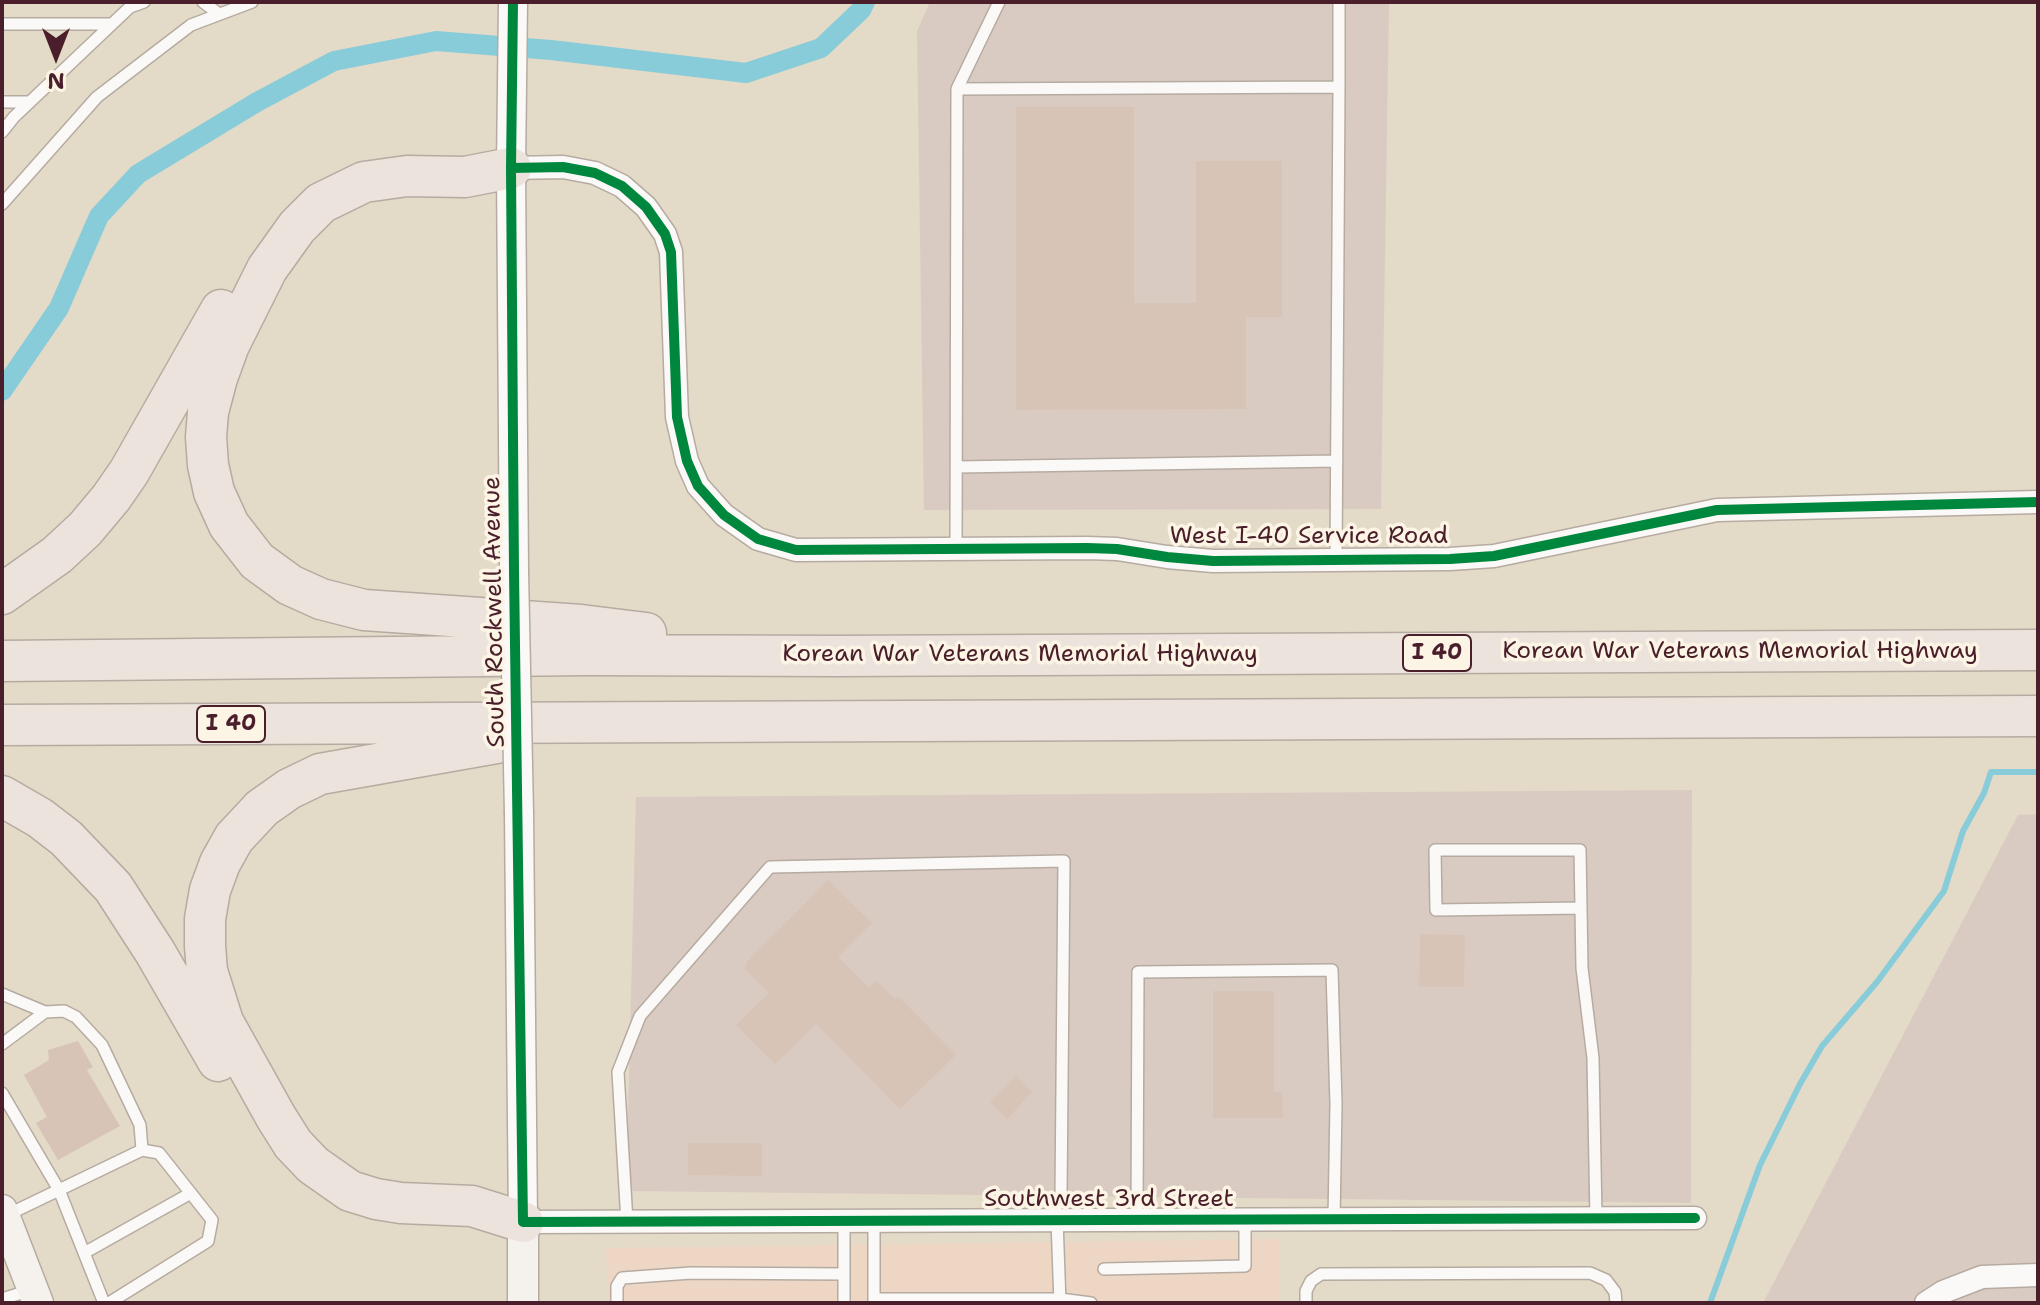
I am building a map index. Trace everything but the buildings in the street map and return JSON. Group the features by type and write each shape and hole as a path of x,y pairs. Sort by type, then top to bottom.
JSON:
{"highway":[{"path":"2,594 57,555 85,529 111,498 137,459 262,237 278,215 312,183 352,164 408,155 464,155 511,168"},
{"path":"511,168 465,177 407,176 364,182 321,203 282,246 229,345 208,412 208,465 221,510 241,543 271,573 290,585 321,599 364,610 581,625 836,656"},
{"name":"Korean War Veterans Memorial Highway","path":"2,661 574,655 2038,650"},
{"name":"I 40","path":"2,725 2038,716"},
{"path":"523,1222 472,1206 401,1203 350,1191 313,1165 293,1144 223,1022 207,971 205,919 210,890 220,863 243,828 280,795 320,774 620,723"},
{"path":"2,796 40,818 66,838 113,887 155,952 271,1151 291,1181 307,1197 341,1216 382,1228 467,1231 523,1222"}],"main road":[{"path":"3,1214 35,1296"},
{"name":"South Rockwell Avenue","path":"523,1222 523,1303"}],"street":[{"name":"South Rockwell Avenue","path":"513,2 514,572 523,1222"},
{"name":"West I-40 Service Road","path":"511,168 563,167 595,173 622,186 646,207 665,234 671,252 677,417 687,461 698,486 724,515 758,539 796,550 1117,549 1213,561 1494,556 1717,510 2038,502"},
{"name":"Southwest 3rd Street","path":"523,1222 1695,1218"},
{"path":"1926,1303 1943,1292 1982,1277 2038,1275"}],"lane":[{"path":"2,132 29,102 130,7 144,2"},
{"path":"203,2 219,14"},
{"path":"2,204 97,97 191,25 252,2"},
{"path":"956,549 957,89 999,2"},
{"path":"1336,560 1339,2"},
{"path":"2,24 112,24"},
{"path":"957,89 1339,87"},
{"path":"2,102 29,102"},
{"path":"957,467 1337,461"},
{"path":"1581,908 1436,910 1435,850 1580,850 1581,908 1582,968 1593,1058 1596,1219"},
{"path":"627,1222 618,1072 640,1016 770,867 1064,861 1061,1196 1054,1220 1060,1301"},
{"path":"1137,1220 1138,972 1332,970 1336,1104 1334,1219"},
{"path":"2,994 45,1012 64,1011 76,1017 102,1045 140,1125 142,1150"},
{"path":"2,1044 45,1012"},
{"path":"2,1093 59,1190 106,1303 208,1241 212,1220 159,1153 142,1150 59,1190 3,1214"},
{"path":"84,1253 191,1193"},
{"path":"1104,1269 1245,1266 1245,1220"},
{"path":"844,1221 844,1303"},
{"path":"874,1221 874,1301 1091,1303"},
{"path":"617,1303 617,1286 622,1278 691,1273 844,1274"},
{"path":"1306,1303 1306,1291 1311,1281 1321,1274 1574,1273 1590,1273 1606,1280 1615,1292 1616,1303"},
{"path":"2,1299 35,1296"}],"shaded area":[{"path":"930,2 1389,2 1381,509 924,510 917,31"},
{"path":"1692,790 1691,1203 626,1191 636,797"},
{"path":"2038,814 2038,1303 1763,1303 2018,815"},
{"path":"1279,1239 1279,1303 608,1303 606,1248"}],"waterway":[{"path":"2,391 59,308 99,216 138,174 257,102 334,61 436,41 551,50 746,73 821,48 861,10 865,2"},
{"path":"1710,1303 1760,1165 1800,1084 1822,1046 1877,982 1944,891 1963,831 1984,793 1991,772 2038,772"}],"cycle path":[{"path":"513,2 514,572 523,1222 1695,1218"},
{"path":"511,168 563,167 595,173 622,186 646,207 665,234 671,252 677,417 687,461 698,486 724,515 758,539 796,550 1087,548 1213,561 1450,559 1494,556 1717,510 2038,502"}]}
